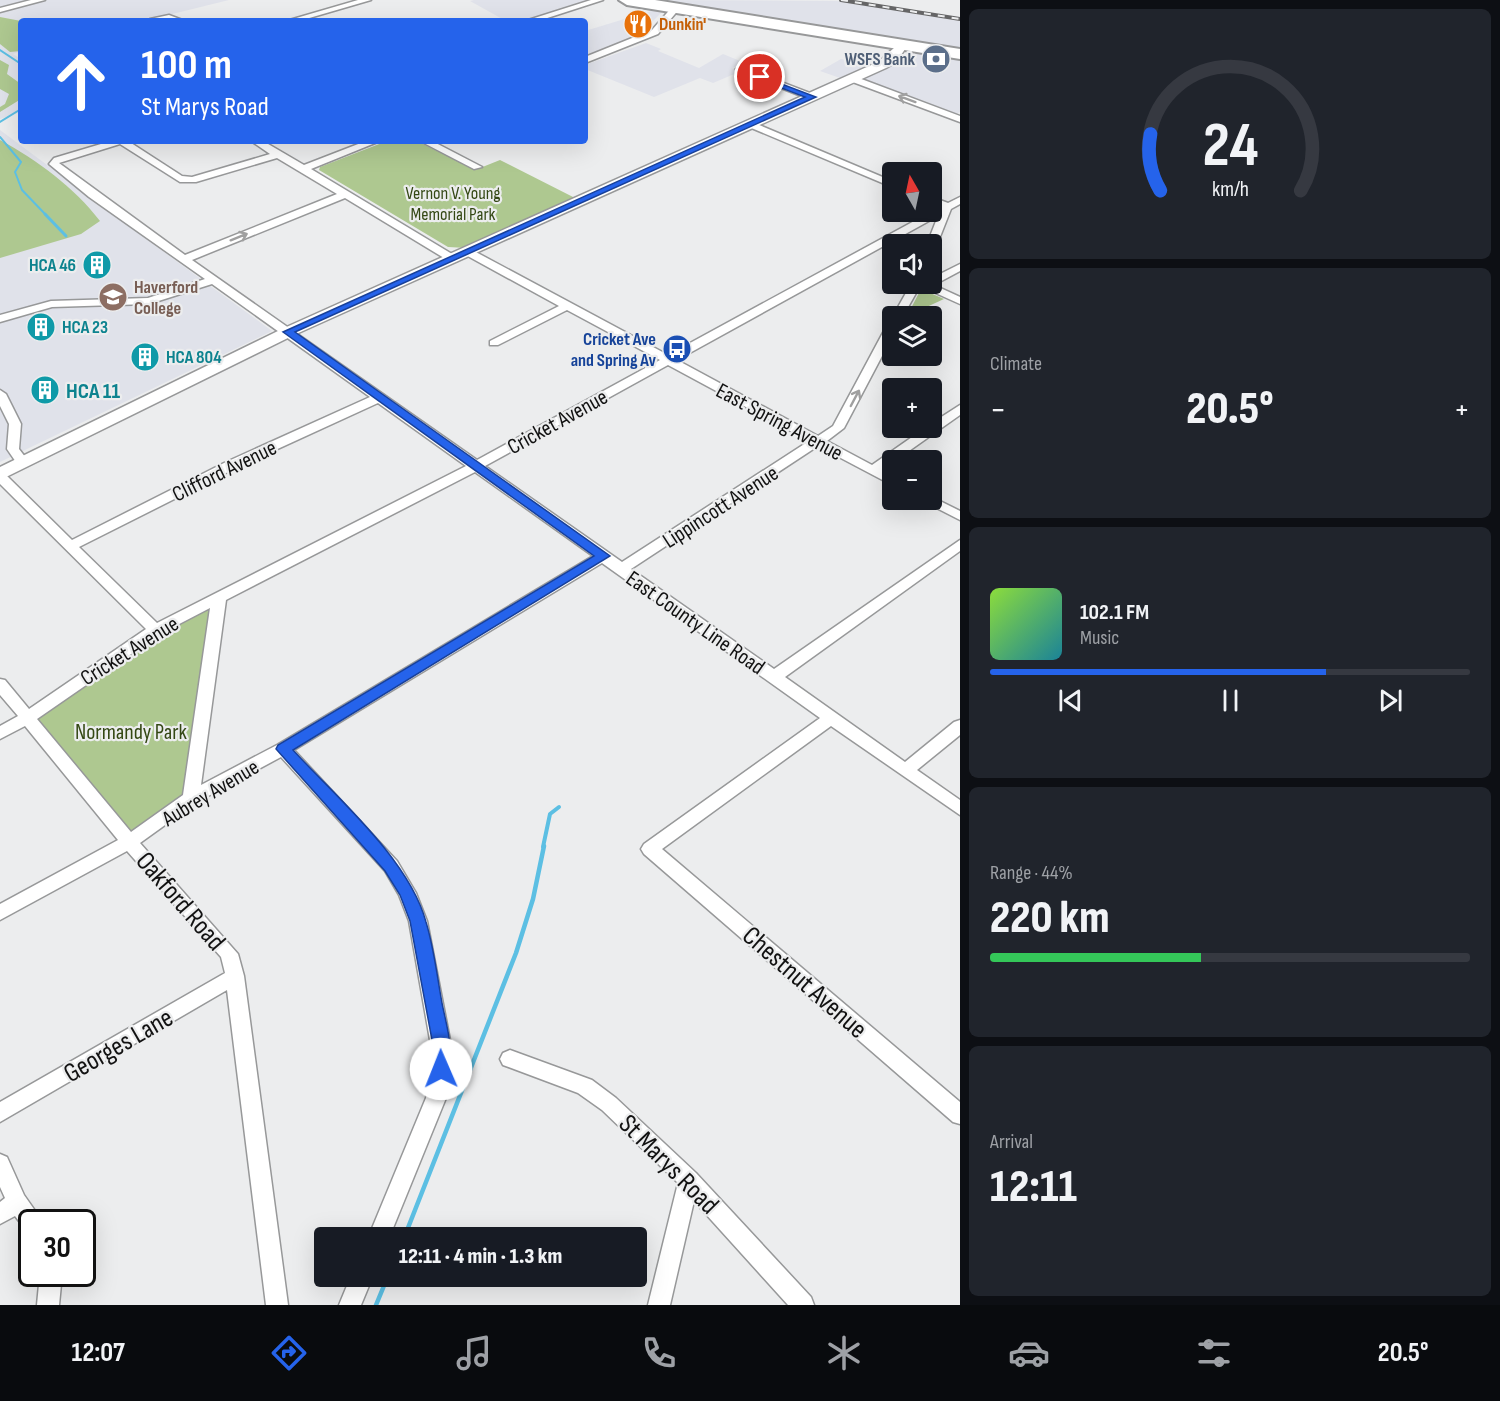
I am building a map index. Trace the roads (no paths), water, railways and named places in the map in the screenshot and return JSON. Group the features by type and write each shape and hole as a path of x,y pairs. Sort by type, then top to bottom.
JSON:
{"highway":[{"path":"627,0 960,54"}],"street":[{"path":"0,10 41,0"},
{"path":"301,18 368,0"},
{"path":"539,18 599,0"},
{"path":"588,59 655,32 676,8"},
{"path":"155,630 0,476 23,462 288,332 853,79 892,59 902,45"},
{"path":"740,69 812,97"},
{"path":"853,79 960,119"},
{"path":"752,125 882,179"},
{"name":"East County Line Road","path":"112,144 55,162 55,166 830,719 960,809"},
{"path":"127,144 180,178 186,179 279,154"},
{"path":"261,144 453,259"},
{"path":"303,169 357,144"},
{"path":"431,144 477,167"},
{"path":"185,259 345,195"},
{"name":"Cricket Avenue","path":"0,733 29,717 155,630 476,466 960,200"},
{"path":"936,234 946,206 942,204"},
{"name":"East Spring Avenue","path":"468,252 882,476"},
{"path":"942,275 960,267"},
{"path":"0,319 51,304 149,301 214,280"},
{"path":"942,292 960,301"},
{"path":"906,306 916,294"},
{"path":"494,343 567,306"},
{"name":"Lippincott Avenue","path":"621,569 838,428 882,346"},
{"path":"0,394 15,424 13,449 23,462"},
{"name":"Clifford Avenue","path":"70,546 229,466 381,397"},
{"path":"873,471 960,409"},
{"path":"942,507 960,516"},
{"path":"774,677 960,544"},
{"name":"Aubrey Avenue","path":"0,913 129,842 191,798 283,749 603,556"},
{"path":"191,798 219,598"},
{"name":"Oakford Road","path":"0,684 129,842 229,954 235,976 277,1305"},
{"name":"Chestnut Avenue","path":"830,719 650,849 960,1115"},
{"path":"905,771 960,726"},
{"path":"283,749 391,866 407,893 418,921 440,1040 441,1069 436,1098 383,1227"},
{"name":"Georges Lane","path":"0,1113 235,976"},
{"name":"St Marys Road","path":"510,1059 585,1086 609,1104 689,1180 802,1305"},
{"path":"0,1164 22,1209"},
{"path":"659,1305 689,1180"},
{"path":"0,1214 17,1202"},
{"path":"48,1305 50,1287"},
{"path":"350,1305 357,1287"}],"waterway":[{"path":"0,50 18,62"},
{"path":"0,122 18,111"},
{"path":"0,137 21,162 15,172 22,190 46,215"},
{"path":"45,214 66,236"},
{"path":"543,847 550,814 559,807"},
{"path":"408,1227 516,953 533,899 544,846"},
{"path":"376,1305 383,1287"}],"railway":[{"path":"841,0 960,19"}],"place":[{"name":"Dunkin'","path":"638,24"},
{"name":"WSFS Bank","path":"936,59"},
{"name":"HCA 46","path":"97,265"},
{"name":"Haverford College","path":"113,297"},
{"name":"HCA 23","path":"41,327"},
{"name":"Cricket Ave and Spring Av","path":"677,349"},
{"name":"HCA 804","path":"145,357"},
{"name":"HCA 11","path":"45,390"}],"park label":[{"name":"Vernon V. Young Memorial Park","path":"453,203"},
{"name":"Normandy Park","path":"131,731"}]}
